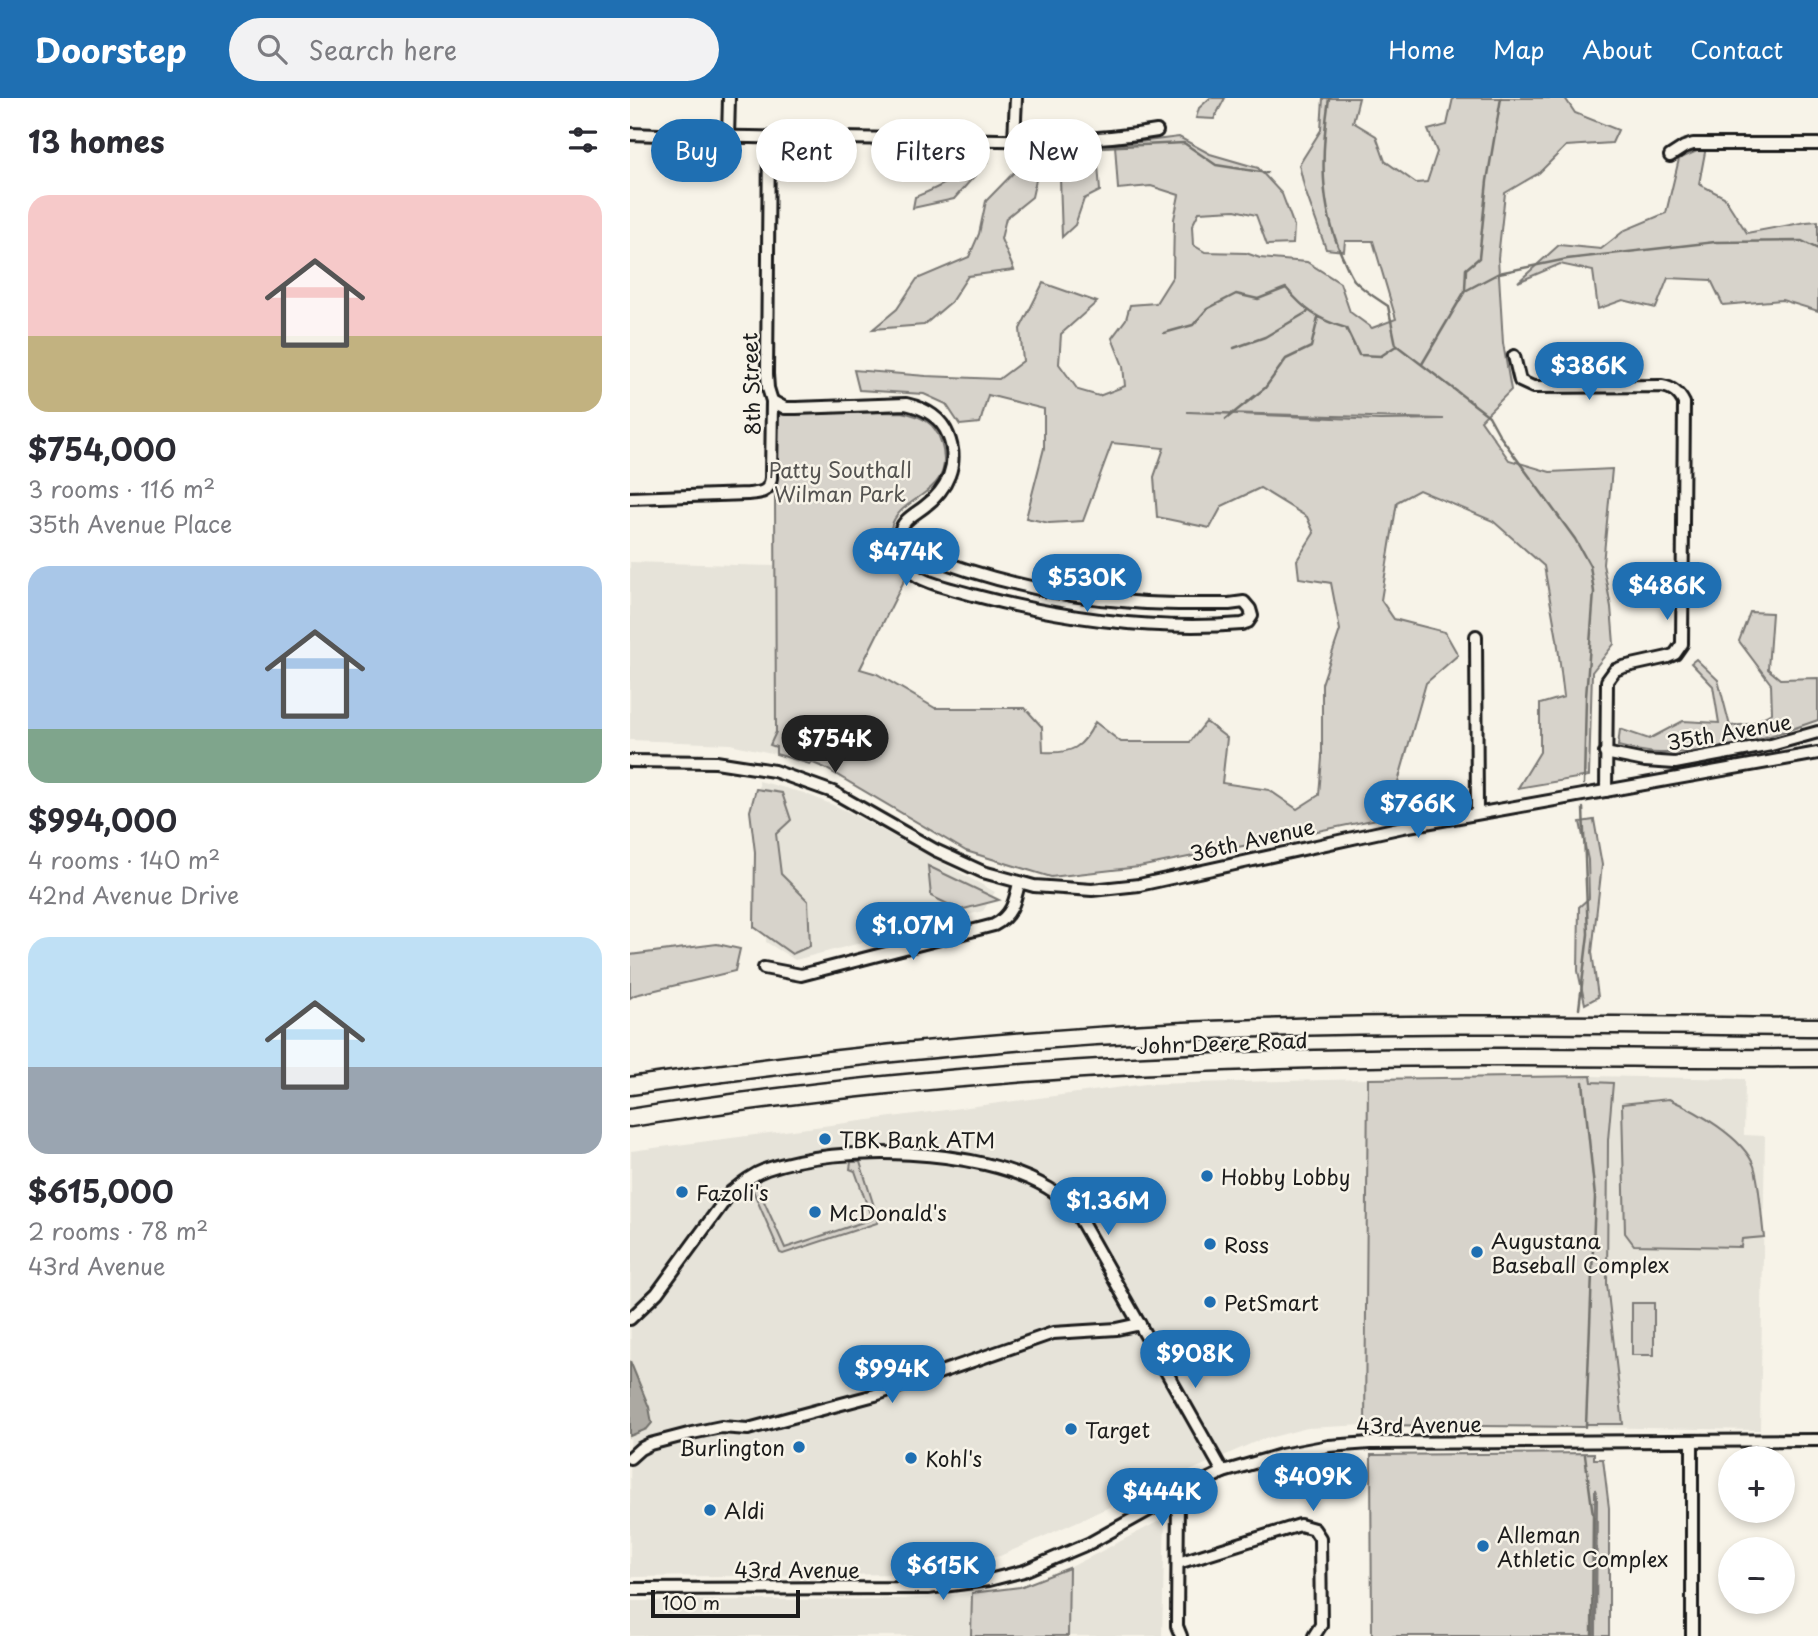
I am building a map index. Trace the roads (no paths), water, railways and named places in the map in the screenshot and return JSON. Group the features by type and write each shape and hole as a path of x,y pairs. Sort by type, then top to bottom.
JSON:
{"highway":[{"name":"John Deere Road","path":"630,1086 808,1063 1006,1043 1185,1031 1437,1026 1818,1027"},
{"name":"John Deere Road","path":"630,1118 783,1097 977,1077 1193,1063 1395,1057 1818,1059"},
{"path":"630,1077 733,1064 808,1063"}],"street":[{"path":"728,119 729,98"},
{"path":"1016,119 1017,98"},
{"path":"1102,137 1157,131"},
{"path":"630,134 651,135"},
{"path":"857,139 1004,140"},
{"path":"1670,156 1693,144 1818,144"},
{"name":"8th Street","path":"630,498 748,494 769,488 772,401 767,374 769,182"},
{"path":"1514,356 1520,381 1534,387 1662,386 1677,392 1684,403 1682,644 1675,654 1668,657 1615,670 1607,681 1606,791"},
{"path":"772,401 785,408 906,404 917,406 945,428 952,447 952,471 944,488 903,524 899,535 910,568 922,579 1000,602 1109,622 1164,625 1242,624 1252,616 1244,602 1133,602 1070,594 992,578 905,548"},
{"path":"1057,614 1072,610 1075,600 1070,594"},
{"path":"1476,636 1477,813"},
{"name":"35th Avenue","path":"1605,752 1653,762 1675,763 1771,745 1818,732"},
{"name":"36th Avenue","path":"631,760 740,764 812,783 850,800 958,862 1019,883 1071,890 1139,885 1344,838 1818,754"},
{"path":"764,968 801,975 994,925 1005,918 1012,908 1019,883"},
{"path":"630,1318 657,1293 731,1192 766,1169 818,1158 855,1154 909,1154 968,1161 1041,1184 1063,1198 1076,1212 1223,1472"},
{"path":"630,1458 650,1444 692,1433 721,1427 748,1429 875,1395 1053,1333 1117,1329 1140,1324"},
{"name":"43rd Avenue","path":"630,1589 928,1588 958,1585 1024,1571 1052,1561 1122,1527 1178,1494 1223,1472 1281,1455 1329,1446 1370,1443 1818,1440"},
{"path":"1692,1441 1692,1636"},
{"path":"1178,1494 1177,1626 1181,1636"},
{"path":"1178,1563 1300,1525 1314,1530 1320,1538 1321,1625 1314,1636"}],"waterway":[{"path":"1329,98 1324,139 1326,197 1335,236 1354,280 1388,306 1396,345 1489,416 1500,436 1575,539 1590,566 1594,592 1586,697 1584,784"},
{"path":"1465,290 1466,269 1479,258 1487,181 1501,98"},
{"path":"1102,147 1184,143 1216,165 1267,173"},
{"path":"1422,364 1465,291 1499,273 1567,259 1715,242 1802,241 1818,249"},
{"path":"1164,333 1193,325 1207,309 1236,294 1258,299 1286,288 1313,313 1346,328 1359,355 1381,356 1396,346"},
{"path":"1234,348 1265,337 1309,311"},
{"path":"1226,419 1265,388 1286,359 1311,347 1318,318"},
{"path":"1579,1009 1588,934 1583,808"},
{"path":"1583,1082 1595,1197 1586,1426"},
{"path":"1585,1455 1593,1515 1592,1636"}],"place":[{"name":"TBK Bank ATM","path":"825,1139"},
{"name":"Hobby Lobby","path":"1207,1176"},
{"name":"Fazoli's","path":"682,1192"},
{"name":"McDonald's","path":"815,1212"},
{"name":"Ross","path":"1210,1244"},
{"name":"Augustana Baseball Complex","path":"1477,1252"},
{"name":"PetSmart","path":"1210,1302"},
{"name":"Target","path":"1071,1429"},
{"name":"Burlington","path":"799,1447"},
{"name":"Kohl's","path":"911,1458"},
{"name":"Aldi","path":"710,1510"},
{"name":"Alleman Athletic Complex","path":"1483,1546"}],"park label":[{"name":"Patty Southall Wilman Park","path":"840,481"}]}
